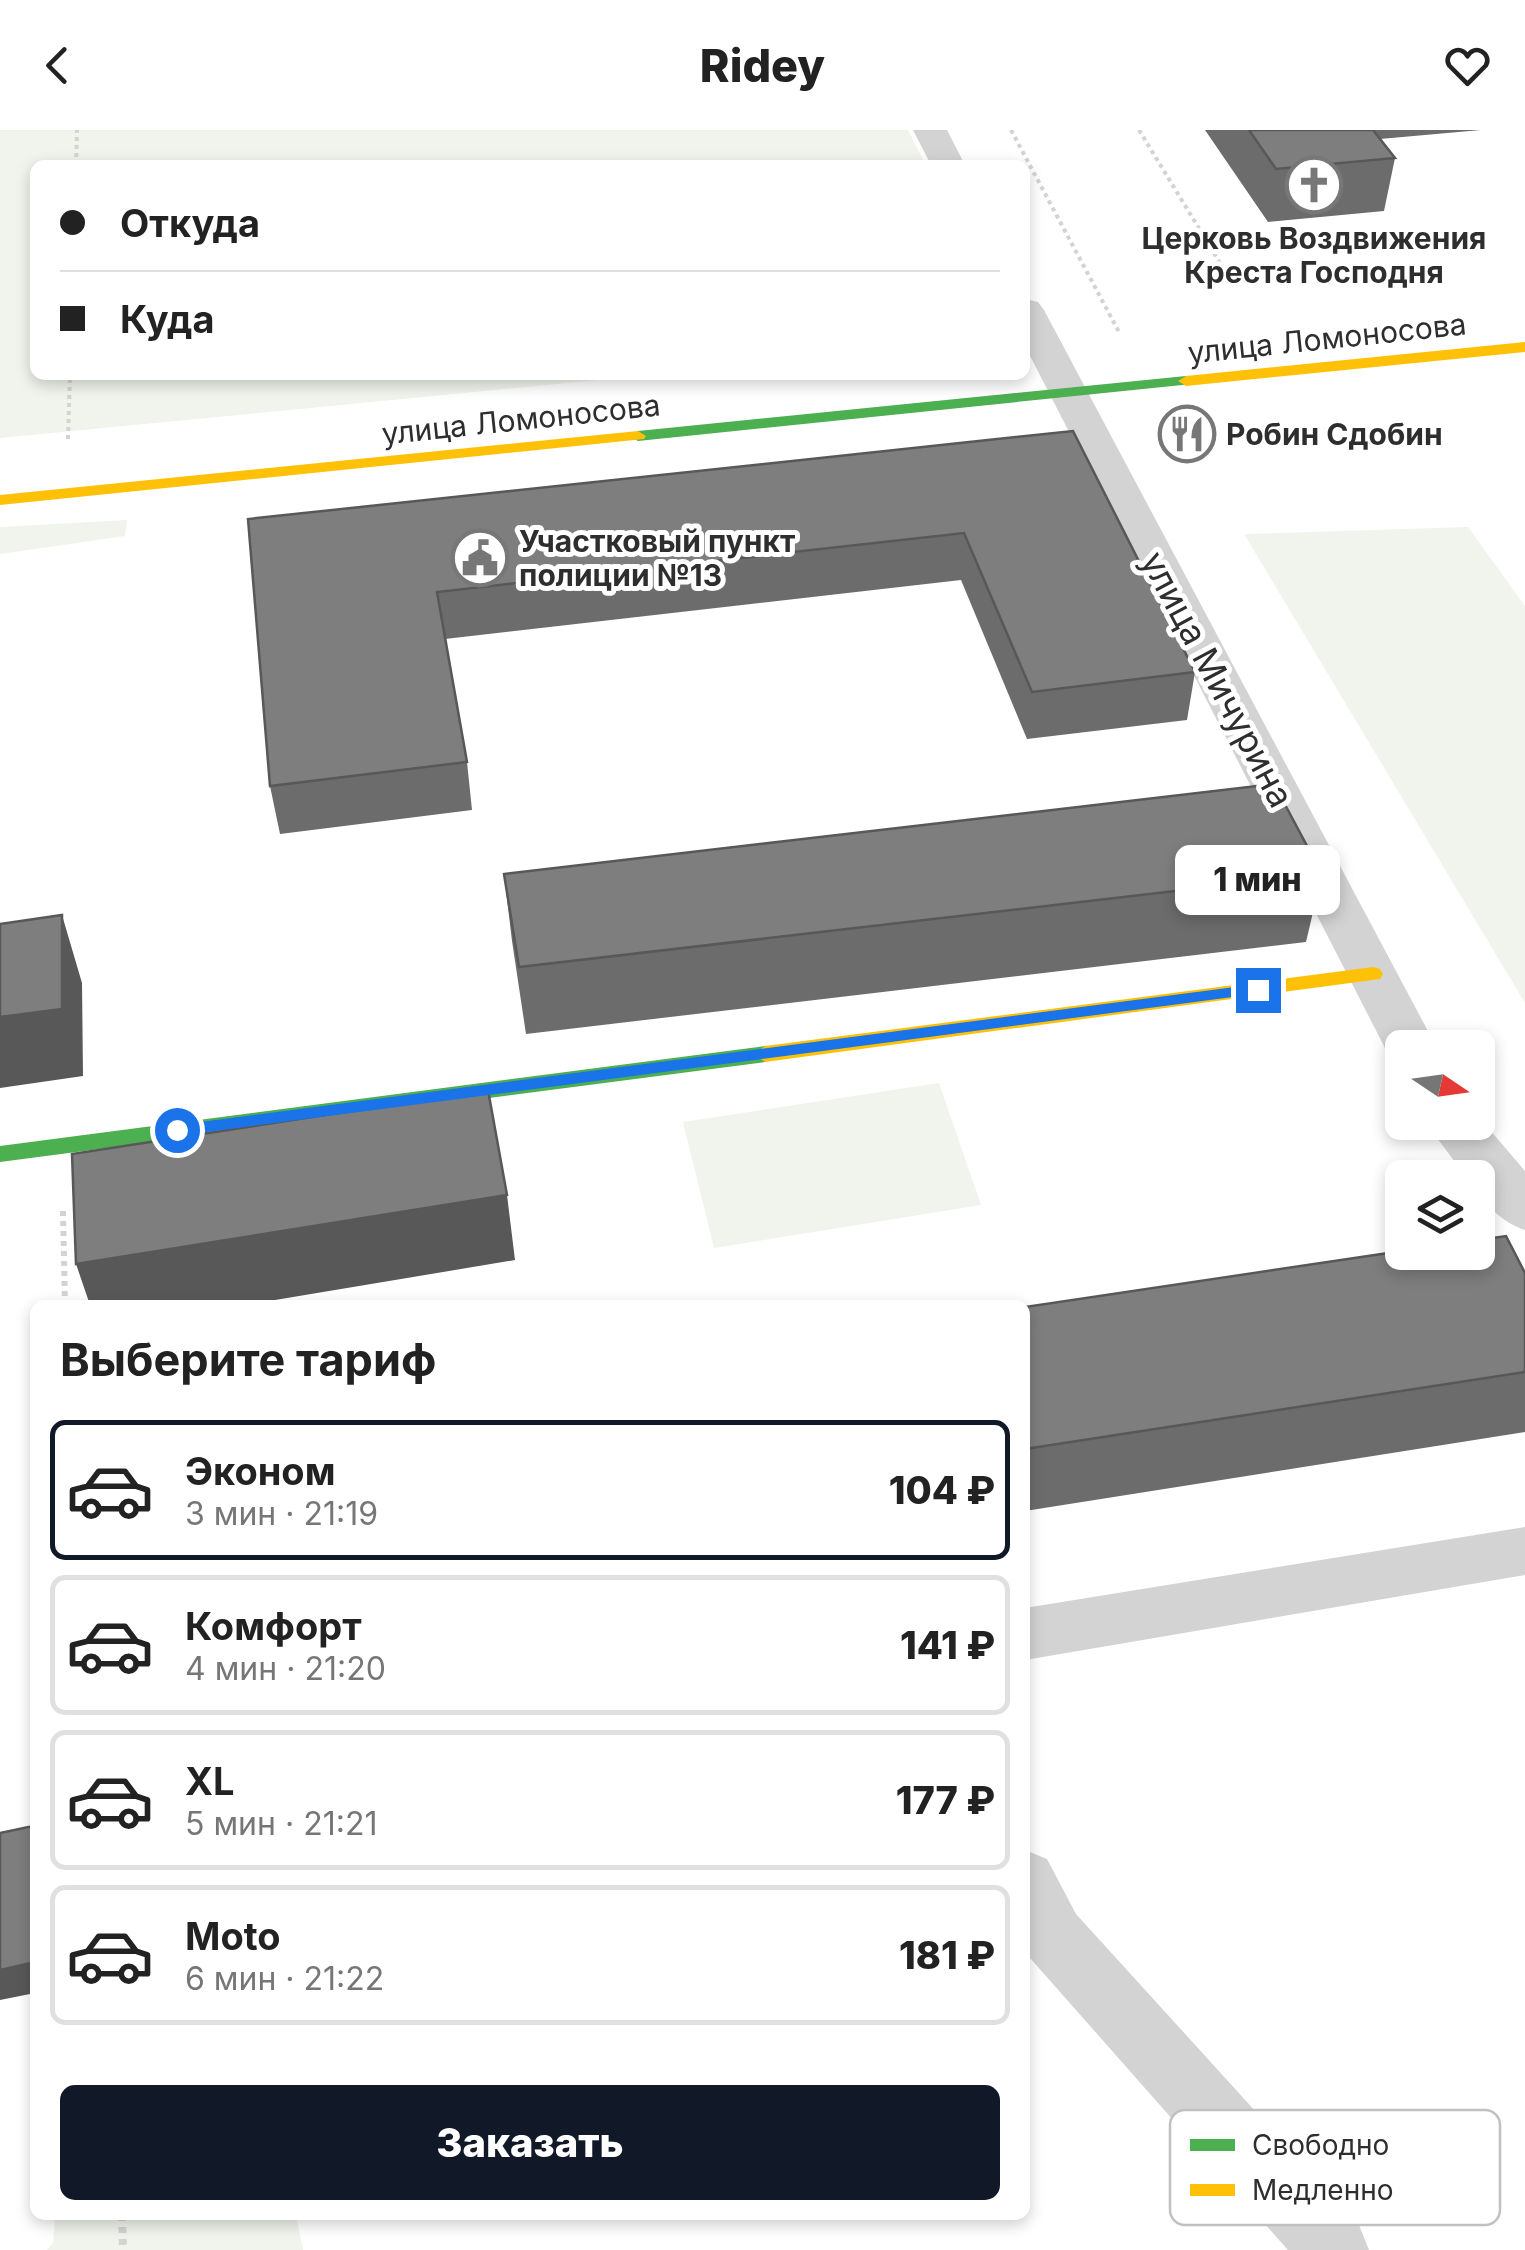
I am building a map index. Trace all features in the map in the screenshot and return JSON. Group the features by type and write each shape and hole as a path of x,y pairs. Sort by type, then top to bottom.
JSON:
{"main road":[{"name":"улица Ломоносова","path":"0,500 1525,347"},
{"path":"0,1154 1373,974"}],"street":[{"path":"930,130 945,160"},
{"name":"улица Мичурина","path":"1030,319 1402,1030"},
{"path":"1467,1140 1525,1209"}],"lane":[{"path":"1030,1633 1525,1552"},
{"path":"1034,1915 1209,2110"},
{"path":"1312,2225 1334,2250"}],"path":[{"path":"76,160 77,130"},
{"path":"1011,130 1027,160"},
{"path":"1139,130 1228,276"},
{"path":"1030,166 1148,387"},
{"path":"61,1146 65,1300"},
{"path":"122,2220 123,2250"}],"shaded area":[{"path":"0,130 908,130 923,160 30,160 30,380 598,380 0,438"},
{"path":"127,520 125,536 0,554 0,527"},
{"path":"1468,527 1525,606 1525,1003 1244,534"},
{"path":"939,1083 981,1205 714,1248 683,1122"},
{"path":"55,2220 297,2220 303,2250 47,2250 53,2243"}],"building":[{"path":"1249,130 1373,130 1395,158 1276,169"},
{"path":"1073,431 1195,672 1032,692 964,533 437,592 467,762 270,786 248,519"},
{"path":"1274,784 1322,874 519,967 504,874"},
{"path":"62,915 62,1009 0,1017 0,924"},
{"path":"488,1090 507,1195 76,1264 72,1154"},
{"path":"1506,1236 1525,1273 1525,1372 1030,1448 1030,1306 1385,1254 1385,1270 1495,1270 1495,1238"},
{"path":"30,1827 30,1963 0,1970 0,1833"}],"traffic: fast":[{"path":"638,436 1186,381"},
{"path":"0,1154 765,1054"}],"traffic: slow":[{"path":"1186,381 1525,347"},
{"path":"0,500 638,436"},
{"path":"765,1054 1373,974"}],"place":[{"name":"Церковь Воздвижения Креста Господня","path":"1314,185"},
{"name":"Робин Сдобин","path":"1187,434"},
{"name":"Участковый пункт полиции №13","path":"480,558"}],"route":[{"path":"177,1130 1258,990"}]}
